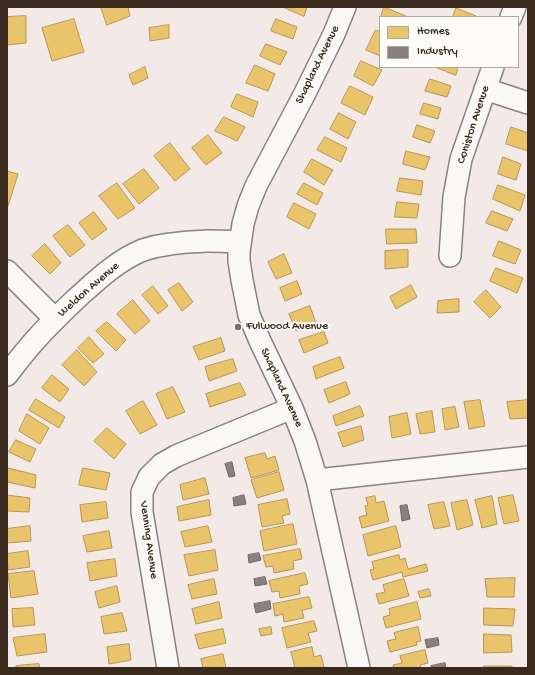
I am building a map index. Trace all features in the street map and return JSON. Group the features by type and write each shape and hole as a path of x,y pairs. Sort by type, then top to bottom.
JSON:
{"street":[{"name":"Shapland Avenue","path":"345,7 334,34 304,95 256,186 243,224 240,242 240,261 242,280 250,315 260,341 292,408 305,441 316,480 358,668"},
{"name":"Coniston Avenue","path":"450,256 454,197 461,159 493,68"},
{"path":"485,89 528,103"},
{"name":"Weldon Avenue","path":"7,375 25,351 55,319 89,287 125,259 144,250 190,241 212,240 240,242"},
{"path":"7,271 55,319"},
{"name":"Venning Avenue","path":"168,668 142,512 142,492 149,477 162,464 176,456 292,408"},
{"path":"316,480 528,457"}],"building: Homes":[{"path":"101,7 128,7 130,16 107,25"},
{"path":"283,7 307,7 304,16"},
{"path":"384,7 406,16 381,16"},
{"path":"456,8 476,16 453,16"},
{"path":"26,16 26,43 7,45 7,17"},
{"path":"74,19 84,52 52,61 42,28"},
{"path":"276,19 297,27 293,39 271,31"},
{"path":"169,25 169,38 150,41 149,28"},
{"path":"376,30 379,32 379,56 366,50"},
{"path":"266,44 287,52 280,65 260,56"},
{"path":"361,61 382,70 373,86 354,76"},
{"path":"255,65 275,74 268,91 246,83"},
{"path":"145,67 148,78 133,85 129,75"},
{"path":"438,68 458,68 456,75"},
{"path":"430,79 451,86 447,97 425,91"},
{"path":"350,86 373,97 365,115 341,103"},
{"path":"237,94 258,102 253,117 231,107"},
{"path":"424,103 441,108 438,119 420,114"},
{"path":"339,113 356,122 348,139 330,129"},
{"path":"224,117 245,127 237,141 215,131"},
{"path":"417,125 435,131 430,143 413,137"},
{"path":"511,127 528,133 528,151 506,144"},
{"path":"208,135 222,153 206,165 192,148"},
{"path":"325,137 347,148 341,162 317,150"},
{"path":"170,143 190,169 175,181 154,156"},
{"path":"406,151 430,157 425,170 403,164"},
{"path":"503,157 521,164 516,180 498,174"},
{"path":"312,159 333,170 324,185 304,172"},
{"path":"144,169 159,188 139,204 123,184"},
{"path":"7,171 18,174 8,206 7,206"},
{"path":"400,178 423,181 421,195 397,191"},
{"path":"117,183 135,208 118,219 99,196"},
{"path":"304,183 323,193 317,205 297,194"},
{"path":"498,185 525,195 520,211 493,199"},
{"path":"397,202 419,204 417,218 395,217"},
{"path":"294,203 316,214 309,229 287,217"},
{"path":"492,211 513,219 507,231 486,223"},
{"path":"94,212 107,229 92,240 79,223"},
{"path":"68,225 85,245 70,257 53,236"},
{"path":"386,229 416,229 417,243 387,244"},
{"path":"499,241 521,250 515,264 493,256"},
{"path":"45,244 61,263 50,274 32,256"},
{"path":"408,250 408,267 385,269 385,251"},
{"path":"284,254 292,273 276,279 268,262"},
{"path":"496,268 523,278 517,293 490,281"},
{"path":"297,281 302,294 285,301 280,288"},
{"path":"179,283 193,302 182,311 168,290"},
{"path":"411,285 417,297 396,309 390,297"},
{"path":"153,286 168,306 158,314 142,295"},
{"path":"486,290 501,307 490,318 474,302"},
{"path":"459,299 459,312 437,313 438,301"},
{"path":"133,300 150,321 135,334 117,314"},
{"path":"310,306 316,323 296,331 289,314"},
{"path":"107,322 126,340 116,351 96,331"},
{"path":"324,332 328,343 304,353 299,340"},
{"path":"89,337 104,354 93,363 78,348"},
{"path":"221,338 225,351 199,360 193,347"},
{"path":"77,350 97,372 84,386 62,365"},
{"path":"340,357 344,368 316,379 313,367"},
{"path":"233,359 237,371 209,381 205,367"},
{"path":"52,375 69,389 60,402 42,388"},
{"path":"346,382 350,394 329,403 324,390"},
{"path":"240,383 246,395 210,407 206,394"},
{"path":"173,387 185,412 167,419 156,394"},
{"path":"36,399 65,417 59,428 29,410"},
{"path":"480,400 485,426 469,429 464,402"},
{"path":"528,400 528,418 510,419 507,402"},
{"path":"143,401 157,425 140,434 126,411"},
{"path":"360,406 364,416 336,426 333,416"},
{"path":"455,407 459,427 445,430 442,409"},
{"path":"432,411 435,432 420,434 416,414"},
{"path":"407,413 411,434 392,438 389,417"},
{"path":"27,414 49,428 40,444 19,431"},
{"path":"361,426 364,440 343,447 338,433"},
{"path":"107,428 126,444 114,459 94,441"},
{"path":"16,440 36,449 30,462 9,452"},
{"path":"265,453 267,459 275,456 279,470 251,478 245,458"},
{"path":"8,468 36,475 35,488 7,482"},
{"path":"83,468 110,473 106,490 79,485"},
{"path":"279,472 284,490 257,498 251,480"},
{"path":"205,478 209,494 183,500 180,485"},
{"path":"7,495 30,498 29,512 7,511"},
{"path":"513,495 519,521 504,524 498,498"},
{"path":"375,496 376,503 384,501 389,521 362,528 359,517 367,515 365,506 368,505 366,498"},
{"path":"492,496 497,524 482,528 475,500"},
{"path":"287,499 290,514 282,516 284,523 262,527 258,505"},
{"path":"209,500 211,515 179,521 177,507"},
{"path":"467,500 473,525 457,530 451,503"},
{"path":"106,502 108,518 82,522 80,505"},
{"path":"444,502 450,526 434,529 428,505"},
{"path":"293,524 297,544 264,551 260,531"},
{"path":"30,526 31,541 7,543 7,529"},
{"path":"208,526 212,542 185,547 181,532"},
{"path":"396,526 401,547 368,556 363,535"},
{"path":"109,531 112,548 87,552 83,536"},
{"path":"300,549 302,559 293,561 294,569 274,573 273,566 266,567 263,556"},
{"path":"215,550 218,570 189,576 184,555"},
{"path":"28,551 30,567 8,570 7,554"},
{"path":"399,555 400,560 405,558 408,569 426,564 428,571 403,577 402,572 373,580 370,570 374,569 372,562"},
{"path":"115,559 117,576 90,581 87,563"},
{"path":"34,571 38,594 11,598 8,574"},
{"path":"305,573 308,584 299,586 300,594 280,598 279,591 272,592 269,581"},
{"path":"515,578 514,597 487,597 485,579"},
{"path":"214,579 217,594 192,599 188,585"},
{"path":"404,579 409,596 379,604 376,594 385,592 383,585"},
{"path":"117,586 120,602 99,608 95,592"},
{"path":"429,589 431,596 420,598 418,592"},
{"path":"309,597 312,608 302,610 304,618 284,622 283,614 275,616 273,604"},
{"path":"219,602 222,618 196,624 192,609"},
{"path":"417,602 421,619 386,628 383,617 390,615 389,609"},
{"path":"33,608 35,625 13,627 12,609"},
{"path":"484,608 515,609 513,626 484,625"},
{"path":"122,613 127,631 104,634 101,617"},
{"path":"314,621 317,631 308,633 311,642 287,648 282,628"},
{"path":"271,627 272,634 261,636 259,629"},
{"path":"418,627 421,641 416,642 417,645 390,652 387,641 396,639 394,633"},
{"path":"223,629 226,643 199,649 195,635"},
{"path":"45,634 47,652 17,656 13,638"},
{"path":"484,634 511,635 512,652 484,653"},
{"path":"129,644 131,660 109,664 107,647"},
{"path":"312,647 314,657 321,655 324,667 295,668 291,652"},
{"path":"425,650 428,663 420,665 421,668 394,668 393,665 402,663 400,656"},
{"path":"223,654 226,668 203,668 201,659"},
{"path":"39,664 40,668 16,668 16,666"},
{"path":"484,666 512,666 512,668 484,668"}],"building: Industry":[{"path":"232,462 235,476 229,477 225,464"},
{"path":"244,495 246,504 234,506 233,498"},
{"path":"407,505 410,519 402,521 400,506"},
{"path":"259,553 261,560 249,563 248,555"},
{"path":"265,577 267,584 255,586 254,579"},
{"path":"270,601 271,609 256,613 254,604"},
{"path":"438,638 439,645 427,648 425,640"},
{"path":"445,663 446,668 432,668 431,666"}],"place":[{"name":"Fulwood Avenue","path":"238,327"}]}
